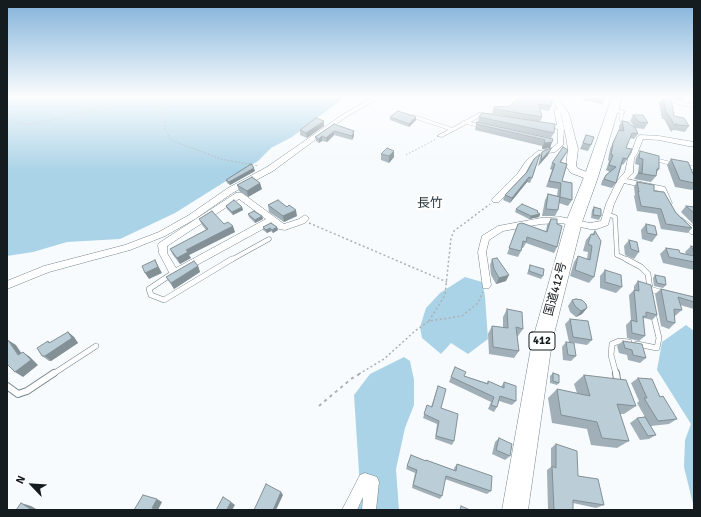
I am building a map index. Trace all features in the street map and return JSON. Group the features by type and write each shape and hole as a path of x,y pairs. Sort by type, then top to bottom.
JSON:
{"highway":[{"name":"国道412号","path":"515,510 542,342 574,222 611,121"}],"main road":[{"path":"567,121 573,144 571,166 576,171 591,177"}],"street":[{"path":"272,220 174,273 163,253 162,245 195,219 211,203 270,169 337,121"},
{"path":"496,200 521,174 528,162 540,152 552,151 556,145 561,144 560,121"},
{"path":"440,136 464,122"},
{"path":"538,124 561,128"},
{"path":"486,284 482,252 486,238 501,228 561,220 590,226 597,226 605,223 610,204 622,180 629,173 631,158 637,155 638,135 694,144"},
{"path":"622,180 662,189 675,213 694,232"},
{"path":"7,284 47,269 145,242 195,219 239,195 285,228 305,219"},
{"path":"350,510 365,480 372,482 369,510"}],"lane":[{"path":"427,121 451,130"},
{"path":"622,121 631,128"},
{"path":"464,122 485,127"},
{"path":"647,157 675,164"},
{"path":"683,166 694,168"},
{"path":"607,214 615,217 617,255 641,267 648,274 651,297"},
{"path":"174,273 149,290 152,295 164,300 269,239"},
{"path":"650,289 672,295"},
{"path":"617,379 611,355 612,344 619,340 657,348 659,338 652,305"},
{"path":"7,386 18,394 27,391 96,346"}],"path":[{"path":"17,121 27,124 43,121"},
{"path":"166,121 165,129 171,140 221,159 243,162 270,169"},
{"path":"406,155 440,136"},
{"path":"319,406 351,379 384,359 414,331 429,321 445,295 454,231 496,200"},
{"path":"305,219 447,282"},
{"path":"429,321 462,316 478,303 486,284"}],"shaded area":[{"path":"7,121 313,121 292,137 271,148 258,161 175,213 120,239 67,242 33,252 7,256"},
{"path":"465,277 482,282 485,296 488,339 468,354 451,343 441,354 422,338 420,327 426,308 440,293"},
{"path":"686,325 694,331 694,508 684,467 685,440 691,424 657,370 662,342"},
{"path":"404,357 410,361 414,380 414,405 405,428 396,469 399,510 353,510 361,503 354,395 370,374"}],"building":[{"path":"312,121 324,121 306,133 300,130"},
{"path":"401,121 412,121 409,124"},
{"path":"498,121 536,121 555,124 554,133"},
{"path":"622,121 628,122 636,129 638,134 632,133 626,148 632,149 627,159 623,158 616,183 604,179 606,175 616,167 609,165 613,155 611,155 613,143 619,130 624,131"},
{"path":"647,121 648,123 639,122"},
{"path":"672,121 686,121 689,126 678,125 676,123 675,126"},
{"path":"477,122 553,139 552,142 544,143 545,140 476,124"},
{"path":"334,124 354,131 352,136 334,131 326,138 322,136 319,139 315,137"},
{"path":"586,135 594,137 591,145 583,143"},
{"path":"563,147 568,150 560,162 567,164 562,181 572,183 572,200 560,197 561,183 549,181 555,164 552,163"},
{"path":"387,148 394,151 389,156 381,154"},
{"path":"551,149 541,160 542,152"},
{"path":"640,151 659,156 659,169 657,169 656,176 638,173 642,173 643,159 639,158"},
{"path":"540,154 532,178 529,177 512,198 505,195 527,172 534,159"},
{"path":"671,159 688,162 694,176 694,183 680,180"},
{"path":"251,164 254,168 229,182 226,180"},
{"path":"252,177 260,183 247,191 237,185"},
{"path":"637,182 654,185 654,191 664,192 676,213 692,228 666,224 661,209 641,206"},
{"path":"548,194 560,197 558,210 546,209"},
{"path":"234,200 242,207 232,212 226,206"},
{"path":"278,200 287,207 289,205 296,210 283,216 268,205"},
{"path":"522,204 538,211 537,212 540,214 531,216 516,209"},
{"path":"686,206 694,207 694,213"},
{"path":"594,207 601,209 601,216 593,215"},
{"path":"212,211 224,224 228,222 233,226 186,250 188,252 177,258 170,249 208,229 199,219"},
{"path":"254,211 262,216 255,220 248,214"},
{"path":"551,219 557,219 557,224 562,226 557,247 527,237 526,242 523,241 521,251 509,248 518,224 522,223 547,232"},
{"path":"271,223 277,227 272,230 270,228 266,230 263,227"},
{"path":"646,224 655,226 657,235 647,233"},
{"path":"595,231 601,241 594,277 575,270 578,256 590,260 592,246 588,244 591,234 594,235"},
{"path":"629,240 637,242 639,252 631,249"},
{"path":"666,248 679,250 680,253 694,256 694,262 669,257"},
{"path":"497,258 509,275 499,278 494,269 492,259"},
{"path":"155,260 158,267 145,273 142,266"},
{"path":"194,261 198,266 171,283 166,277"},
{"path":"530,265 544,269 543,276 529,271"},
{"path":"605,270 621,275 622,287 605,282"},
{"path":"655,275 665,277 666,285 657,283"},
{"path":"638,281 651,285 657,315 646,312 646,317 643,316 645,336 632,333 631,320 637,322 634,290 639,291"},
{"path":"661,289 694,297 694,302 678,297 682,310 674,309 675,323 667,321"},
{"path":"572,300 582,300 586,304 587,308 581,311 575,306"},
{"path":"507,309 522,312 523,329 516,327 519,351 493,347 492,326 508,328"},
{"path":"570,319 588,321 592,340 573,337"},
{"path":"68,332 72,338 45,356 42,356 37,348"},
{"path":"7,340 18,355 23,352 31,360 15,372 7,364"},
{"path":"623,341 642,344 646,358 633,355 632,350 625,348"},
{"path":"566,342 574,343 576,356 568,355"},
{"path":"455,367 466,372 464,376 488,384 488,381 504,388 504,382 516,386 516,401 500,396 497,407 491,405 494,397 451,377"},
{"path":"553,373 559,375 559,383 553,381"},
{"path":"584,375 626,380 636,406 617,404 629,441 602,438 597,422 561,415 557,389 590,396"},
{"path":"638,378 652,379 660,397 663,396 677,419 658,421 644,398 647,398"},
{"path":"438,386 446,389 441,408 458,414 454,441 436,436 439,421 424,414 427,405 432,407"},
{"path":"645,417 656,435 648,436 637,418"},
{"path":"499,438 512,444 510,456 496,450"},
{"path":"556,444 577,451 578,476 598,479 604,505 573,500 573,510 554,510 552,466 556,468"},
{"path":"411,455 456,471 457,464 492,476 491,491 446,476 442,496 413,485 417,470 407,466"},
{"path":"266,484 281,492 273,510 254,510"},
{"path":"143,495 157,499 152,508 155,510 134,510"},
{"path":"223,497 231,502 227,509 229,510 216,510"},
{"path":"21,503 32,510 16,510"},
{"path":"461,506 470,510 460,510"}],"district":[{"name":"長竹","path":"430,204"}]}
